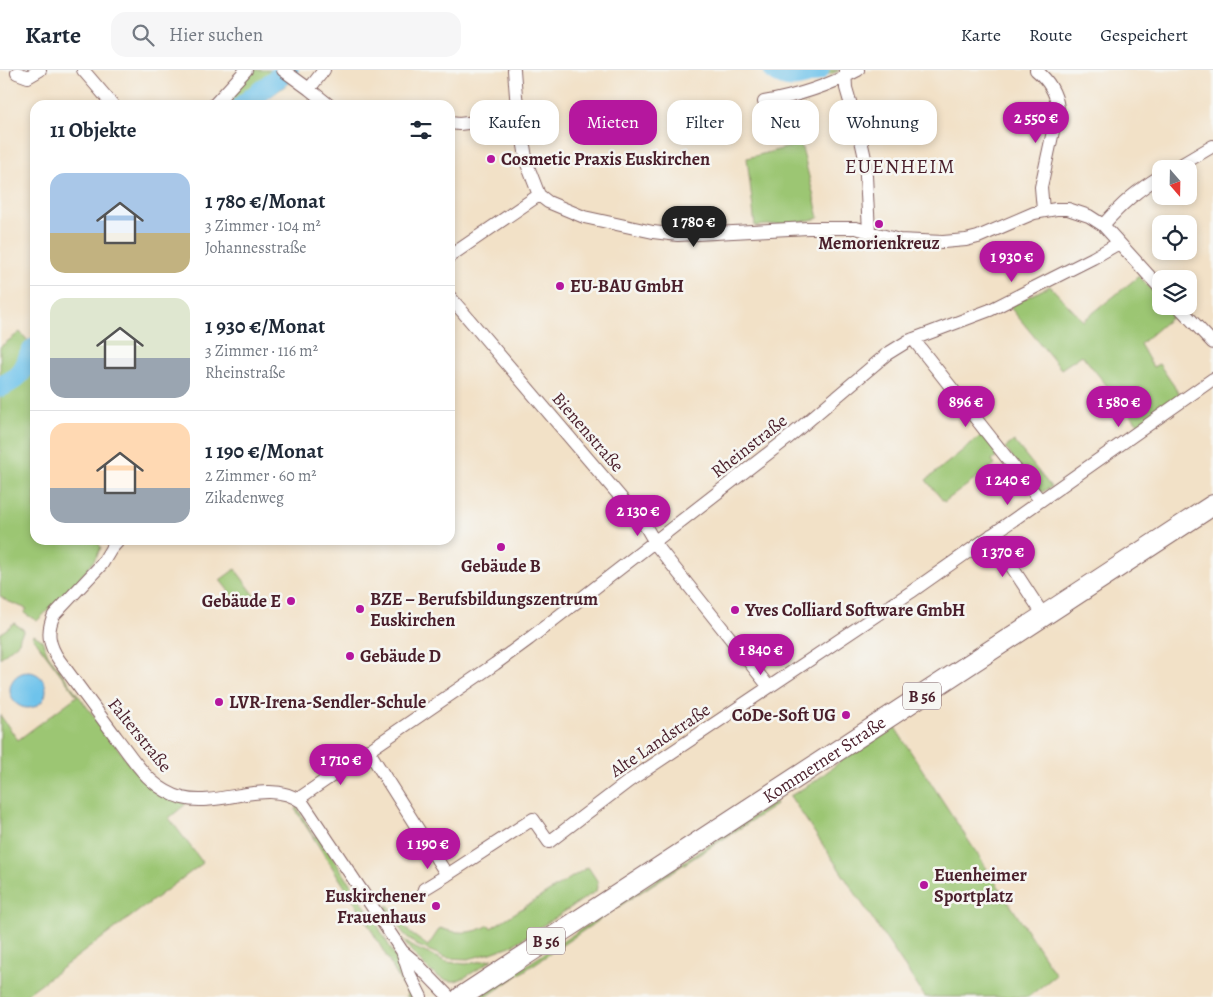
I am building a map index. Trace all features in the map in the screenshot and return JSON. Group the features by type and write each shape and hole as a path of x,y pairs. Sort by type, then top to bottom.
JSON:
{"main road":[{"name":"Kommerner Straße","path":"461,997 1213,505"}],"street":[{"path":"17,73 28,77 40,70"},
{"path":"82,70 109,100"},
{"path":"219,100 246,70"},
{"path":"310,89 324,70"},
{"path":"514,70 517,100"},
{"path":"773,100 799,94 858,70"},
{"path":"1036,70 1052,88 1058,101 1041,187 1043,210"},
{"path":"287,73 322,100"},
{"path":"845,74 865,158 869,231"},
{"path":"455,124 470,123"},
{"path":"524,145 527,164 539,195 548,202 584,217 653,232 678,235 856,228 911,241 955,242 978,237 1043,210 1068,210 1089,216 1103,225 1152,279"},
{"path":"1189,160 1213,146"},
{"path":"1103,225 1128,198 1152,181"},
{"path":"455,253 539,195"},
{"name":"Rheinstraße","path":"298,799 495,664 788,438 878,361 913,339 990,310 1119,243"},
{"name":"Bienenstraße","path":"455,303 646,527 654,541 769,688"},
{"path":"1187,315 1213,343"},
{"path":"913,339 1040,500"},
{"name":"Alte Landstraße","path":"447,875 534,819 549,842 629,781 911,592 1213,379"},
{"path":"991,535 1044,616"},
{"name":"Falterstraße","path":"115,545 102,564 54,615 49,632 51,646 59,660 139,767 161,788 182,798 196,800 211,800 273,792 298,799"},
{"path":"368,750 447,875 424,889"},
{"path":"298,799 310,812 402,951 409,973 421,997"},
{"path":"402,951 449,997"}],"green space":[{"path":"254,70 274,70 290,82 266,100 227,100"},
{"path":"765,70 839,71 798,84 788,84 780,82"},
{"path":"801,145 819,218 796,223 755,226 747,158"},
{"path":"1139,276 1152,290 1152,315 1174,315 1140,344 1153,367 1159,364 1181,396 1138,424 1082,355 1061,369 1009,306 1050,286 1083,321"},
{"path":"20,332 30,343 18,369 0,382 0,347"},
{"path":"30,368 30,545 100,545 101,547 97,556 82,576 37,621 24,613 27,609 0,596 0,393 16,384"},
{"path":"983,434 1000,454 992,460 995,465 944,502 926,480"},
{"path":"1014,441 1051,487 1042,492 1039,490 1005,448"},
{"path":"235,569 256,597 242,608 220,580"},
{"path":"14,623 24,630 19,642 0,658 0,634"},
{"path":"34,635 42,640 48,655 141,779 186,804 169,818 203,863 23,997 0,997 0,715 18,740 77,696 32,636"},
{"name":"Euenheimer Sportplatz","path":"894,726 1056,975 1028,997 925,997 790,796 814,782 855,750"},
{"path":"775,802 776,805 630,899 486,997 478,997"},
{"path":"297,807 314,837 318,835 378,926 411,985 408,986 412,997 407,997 407,993 364,917 295,809"},
{"path":"588,867 598,882 596,891 513,945 468,959 447,958 416,945 404,934 385,907 388,905 410,933 428,946 440,928 465,932 489,925 491,928"},
{"path":"401,938 413,947 447,962 466,964 493,959 463,978 455,981 447,980 439,977 425,966"}],"water":[{"path":"28,672 35,673 41,677 45,683 45,697 41,703 35,707 28,708 21,707 15,703 11,697 10,690 11,683 15,677 21,673"}],"waterway":[{"path":"249,100 288,70"},
{"path":"774,70 791,77 802,76 819,70"},
{"path":"0,387 18,376 23,370 30,354"}],"place":[{"name":"Cosmetic Praxis Euskirchen","path":"491,159"},
{"name":"Memorienkreuz","path":"879,224"},
{"name":"EU-BAU GmbH","path":"560,286"},
{"name":"Gebäude B","path":"501,547"},
{"name":"Gebäude E","path":"291,601"},
{"name":"BZE – Berufsbildungszentrum Euskirchen","path":"360,609"},
{"name":"Yves Colliard Software GmbH","path":"735,610"},
{"name":"Gebäude D","path":"350,656"},
{"name":"LVR-Irena-Sendler-Schule","path":"219,702"},
{"name":"CoDe-Soft UG","path":"846,715"},
{"name":"Euenheimer Sportplatz","path":"924,885"},
{"name":"Euskirchener Frauenhaus","path":"436,906"}],"district":[{"name":"EUENHEIM","path":"900,166"}]}
